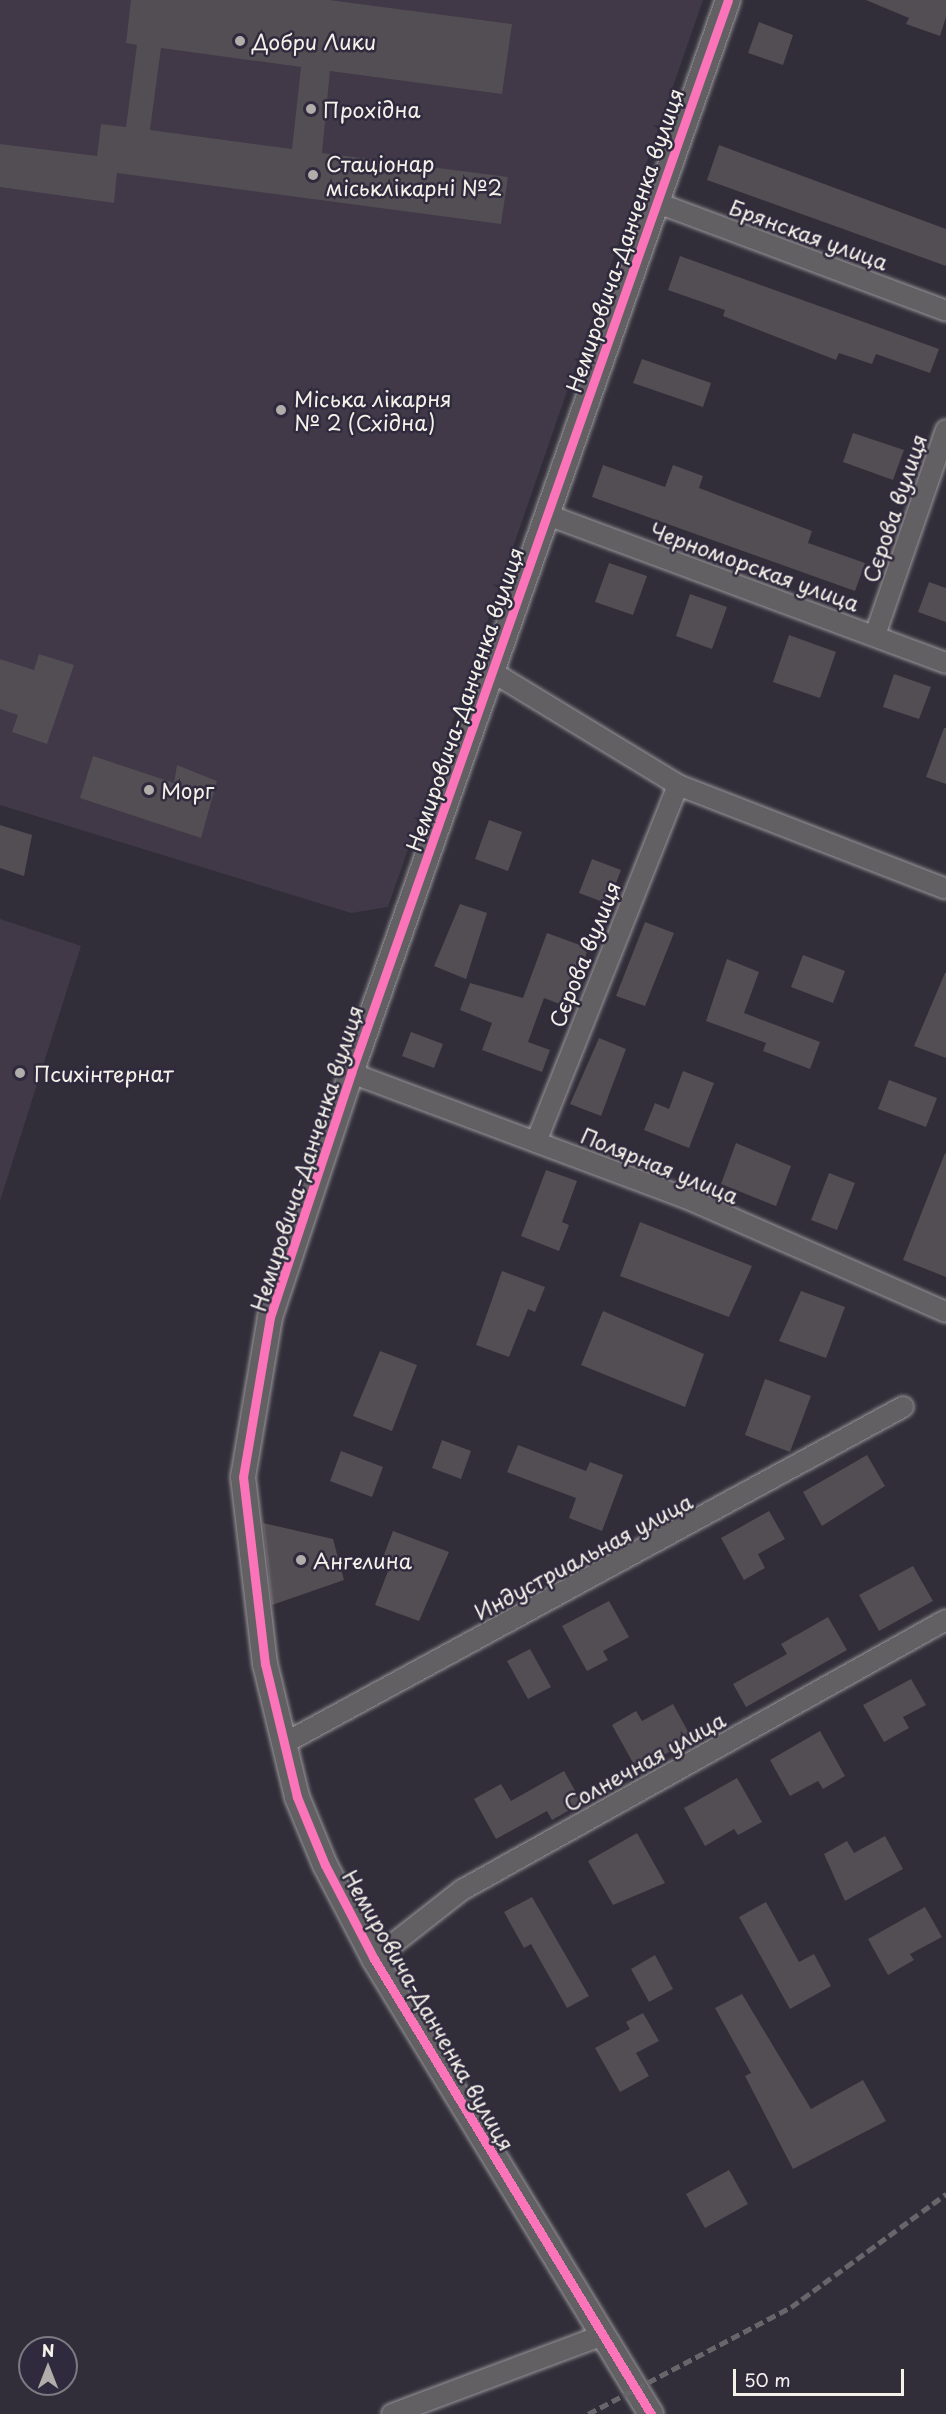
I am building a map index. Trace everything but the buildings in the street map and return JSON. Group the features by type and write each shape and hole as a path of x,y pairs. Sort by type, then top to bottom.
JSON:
{"street":[{"name":"Немировича-Данченка вулиця","path":"651,2414 601,2336 374,1959 297,1797 265,1664 243,1477 270,1317 351,1073 494,673 655,202 728,0"},
{"name":"Брянская улица","path":"655,202 946,311"},
{"name":"Сєрова вулиця","path":"874,635 946,430"},
{"name":"Черноморская улица","path":"548,516 946,663"},
{"path":"494,673 678,785 946,889"},
{"name":"Сєрова вулиця","path":"536,1142 678,785"},
{"name":"Полярная улица","path":"351,1073 686,1198 946,1312"},
{"name":"Индустриальная улица","path":"283,1744 903,1407"},
{"name":"Солнечная улица","path":"374,1959 462,1890 946,1620"},
{"path":"392,2414 601,2336"}],"shaded area":[{"name":"Міська лікарня № 2 (Східна)","path":"0,0 703,0 388,907 351,913 0,805"},
{"name":"Психінтернат","path":"0,919 81,946 0,1201"}],"railway":[{"path":"588,2414 791,2307 946,2194"}],"cycle path":[{"path":"651,2414 374,1959 325,1865 297,1797 265,1664 243,1477 270,1317 351,1073 728,0"}],"place":[{"name":"Добри Лики","path":"240,41"},
{"name":"Прохідна","path":"311,109"},
{"name":"Стаціонар міськлікарні №2","path":"313,175"},
{"name":"Міська лікарня № 2 (Східна)","path":"281,410"},
{"name":"Морг","path":"149,790"},
{"name":"Психінтернат","path":"20,1073"},
{"name":"Ангелина","path":"301,1560"}]}
